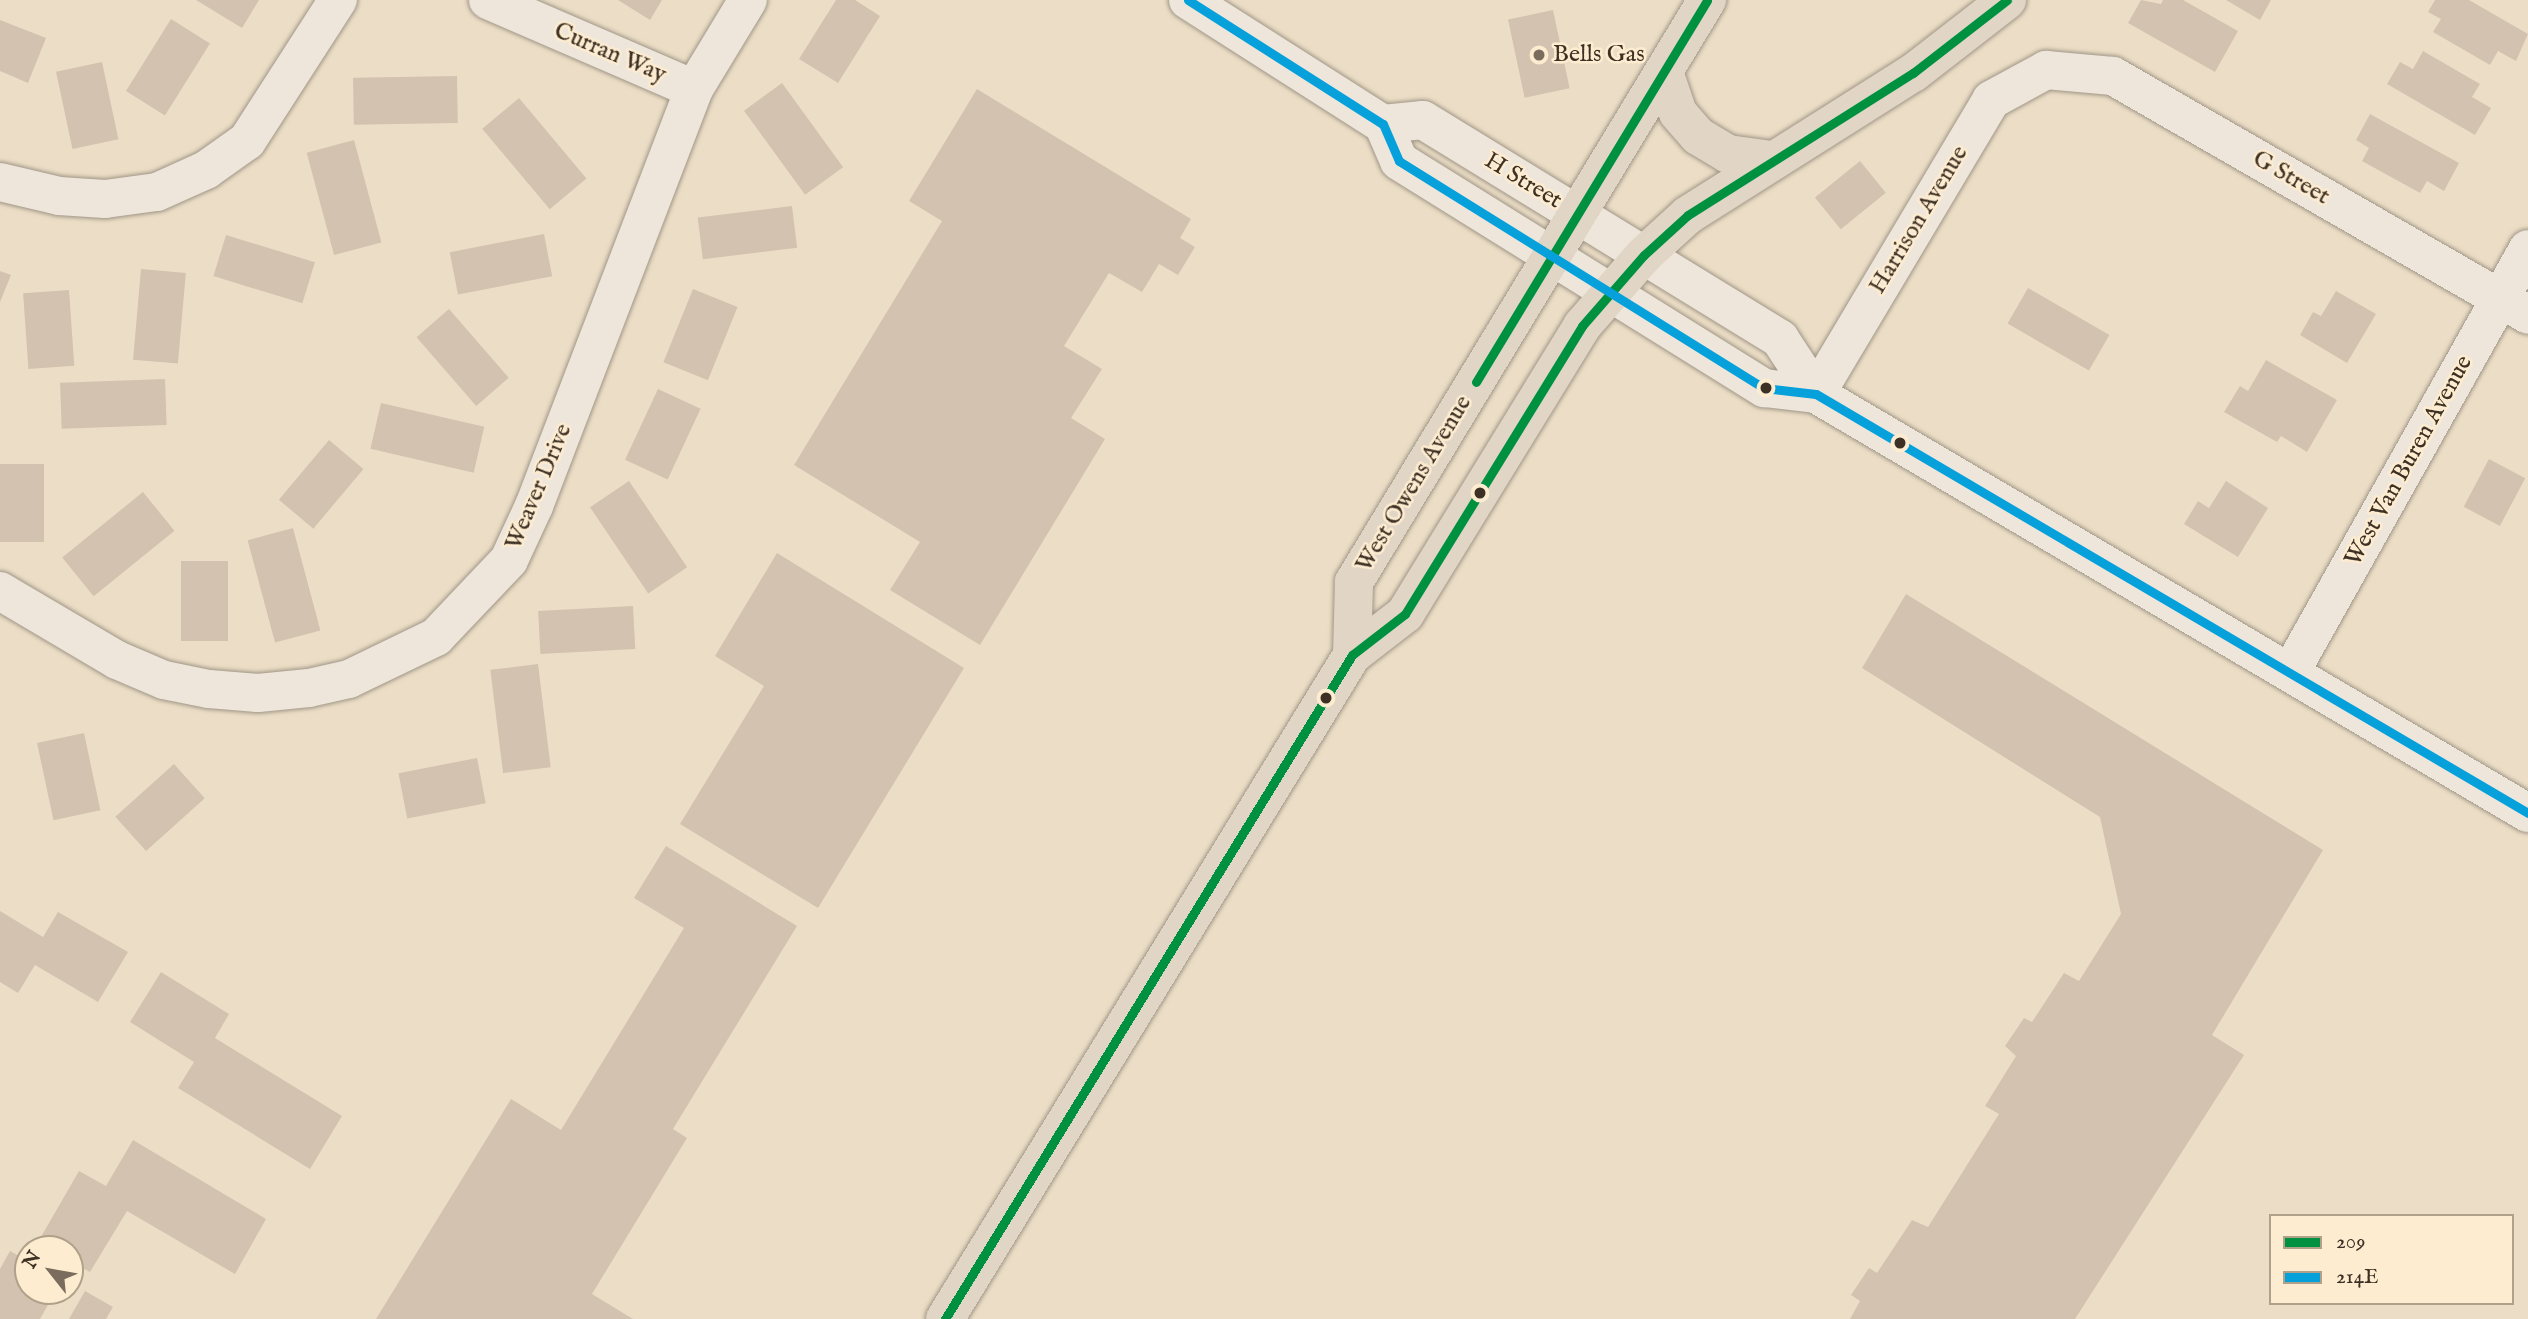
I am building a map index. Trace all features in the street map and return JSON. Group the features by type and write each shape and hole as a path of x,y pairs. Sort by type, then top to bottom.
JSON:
{"main road":[{"name":"West Owens Avenue","path":"1352,655 1354,582 1707,0"},
{"path":"1610,292 1644,255 1688,215 1770,160 1913,73 2007,0"},
{"path":"1664,72 1678,113 1698,136 1728,155 1770,160"},
{"name":"West Owens Avenue","path":"945,1319 1352,655 1405,614 1582,326 1610,292"}],"street":[{"path":"0,182 59,196 105,199 157,192 206,170 247,141 338,0"},
{"name":"Curran Way","path":"488,0 694,89"},
{"name":"Weaver Drive","path":"0,591 117,660 164,680 209,690 258,693 309,688 360,674 436,637 509,560 534,506 694,89 748,0"},
{"path":"1188,0 1383,124"},
{"name":"G Street","path":"2046,70 2113,75 2514,307"},
{"name":"Harrison Avenue","path":"1816,394 1991,100 2046,70"},
{"name":"H Street","path":"1816,394 1780,339 1423,120 1383,124 1399,161 1763,388 1816,394 2528,813"},
{"name":"West Van Buren Avenue","path":"2290,673 2514,307 2528,249"}],"building":[{"path":"196,0 259,0 242,28"},
{"path":"618,0 662,0 650,20"},
{"path":"836,0 855,0 880,16 838,83 799,59"},
{"path":"2141,0 2161,4 2163,0 2183,0 2238,31 2215,72 2128,23"},
{"path":"2226,0 2271,0 2260,20"},
{"path":"2435,0 2469,0 2528,34 2516,61 2498,51 2490,65 2433,32 2441,19 2428,12"},
{"name":"Bells Gas","path":"1553,10 1570,88 1525,98 1508,20"},
{"path":"171,19 210,43 165,115 126,91"},
{"path":"0,20 46,38 28,83 0,71"},
{"path":"2423,51 2480,84 2472,97 2491,108 2475,135 2387,84 2400,62 2413,69"},
{"path":"102,62 118,139 72,149 56,72"},
{"path":"457,76 458,123 354,125 353,78"},
{"path":"782,83 843,167 805,195 744,111"},
{"path":"977,89 1191,219 1180,238 1195,247 1178,275 1159,264 1142,292 1109,273 1064,346 1102,369 1071,418 1105,439 980,645 890,590 920,542 794,465 942,221 909,201"},
{"path":"519,98 586,178 550,209 482,129"},
{"path":"2370,114 2459,163 2444,191 2427,181 2420,193 2362,161 2369,148 2356,140"},
{"path":"354,140 381,242 334,255 307,153"},
{"path":"1860,161 1886,193 1841,229 1815,198"},
{"path":"792,206 797,248 703,259 698,218"},
{"path":"544,234 552,276 458,295 450,252"},
{"path":"226,235 315,262 302,303 213,276"},
{"path":"141,269 186,273 178,364 133,360"},
{"path":"0,271 11,275 0,302"},
{"path":"2028,288 2109,335 2089,371 2008,324"},
{"path":"693,289 738,307 708,380 663,362"},
{"path":"69,290 74,366 28,369 23,293"},
{"path":"2336,291 2376,314 2347,363 2300,335 2313,312 2321,316"},
{"path":"449,309 509,378 476,406 417,337"},
{"path":"2266,360 2337,400 2307,452 2281,436 2277,442 2224,412 2240,386 2248,391"},
{"path":"165,379 167,425 62,429 60,383"},
{"path":"658,389 701,409 668,480 625,460"},
{"path":"381,403 484,427 474,473 370,449"},
{"path":"329,440 363,469 313,529 279,500"},
{"path":"2489,459 2525,478 2500,526 2464,507"},
{"path":"0,464 44,464 44,542 0,542"},
{"path":"629,481 687,567 648,594 590,507"},
{"path":"2226,481 2268,508 2238,557 2184,524 2198,501 2209,508"},
{"path":"143,492 174,531 94,596 62,557"},
{"path":"293,528 320,630 275,643 248,540"},
{"path":"777,553 964,668 818,908 680,824 764,686 715,656"},
{"path":"181,561 228,561 228,641 181,641"},
{"path":"1906,594 2323,850 2212,1035 2244,1055 2075,1319 1850,1319 1860,1301 1851,1295 1869,1268 1877,1273 1912,1220 1928,1227 1999,1114 1985,1106 2016,1056 2005,1046 2024,1018 2032,1022 2064,973 2079,981 2121,914 2100,817 1862,668"},
{"path":"633,606 635,649 540,654 538,611"},
{"path":"538,664 551,767 503,773 490,670"},
{"path":"84,733 100,810 53,820 37,743"},
{"path":"477,758 486,803 407,818 398,773"},
{"path":"174,764 205,798 146,851 115,817"},
{"path":"666,846 797,926 673,1129 687,1138 592,1294 633,1319 376,1319 511,1099 561,1130 684,928 634,898"},
{"path":"0,911 43,937 58,912 128,952 98,1002 35,965 18,993 0,982"},
{"path":"161,972 229,1014 215,1038 342,1116 310,1169 178,1088 194,1062 130,1022"},
{"path":"133,1140 266,1219 235,1274 127,1211 90,1272 84,1269 84,1235 42,1235 79,1171 106,1186"},
{"path":"10,1251 14,1253 14,1305 48,1305 40,1319 0,1319 0,1269"},
{"path":"84,1293 113,1307 106,1319 69,1319 77,1305 84,1305"}],"transit line":[{"name":"214E","path":"1188,0 1383,124 1399,161 1764,388 1816,394 2528,813"},
{"name":"209","path":"1476,382 1707,0"},
{"name":"209","path":"945,1319 1352,655 1405,614 1582,326 1644,255 1688,215 1913,73 2007,0"}],"place":[{"name":"Bells Gas","path":"1539,55"}]}
